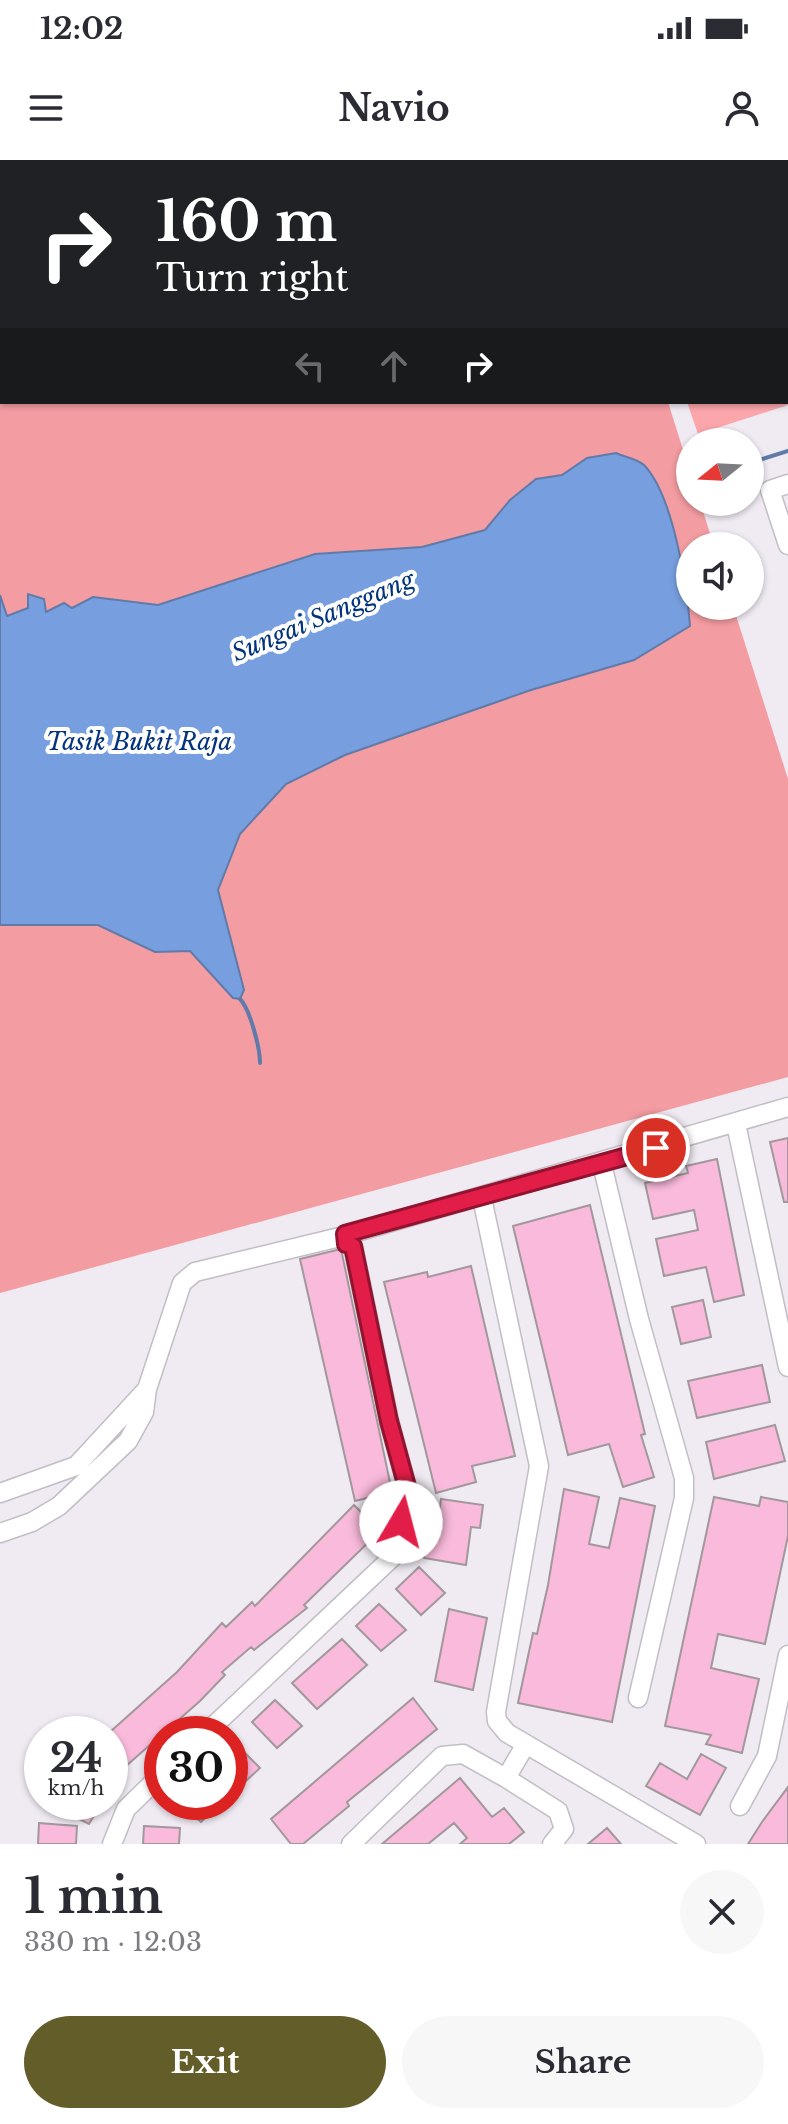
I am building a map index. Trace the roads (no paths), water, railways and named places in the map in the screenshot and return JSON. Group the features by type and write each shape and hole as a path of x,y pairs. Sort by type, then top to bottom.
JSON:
{"street":[{"path":"788,484 770,490 788,545"},
{"path":"0,1533 32,1522 59,1506 128,1441 144,1412 147,1389 176,1296 182,1283 195,1272 351,1238 788,1107"},
{"path":"736,1124 788,1367"},
{"path":"602,1164 639,1319 684,1478 684,1498 638,1698"},
{"path":"482,1198 539,1466 496,1712 497,1721 507,1733 696,1844"},
{"path":"224,1716 400,1550 404,1505 410,1498 389,1421 351,1238"},
{"path":"0,1493 76,1466 147,1389"},
{"path":"740,1806 767,1756 787,1662"},
{"path":"506,1778 526,1744"},
{"path":"351,1844 442,1756 463,1754 558,1811 564,1829 552,1844"},
{"path":"112,1844 126,1809 144,1792"}],"water":[{"name":"Tasik Bukit Raja","path":"616,453 644,465 654,479 676,537 676,620 689,620 690,626 634,660 531,690 345,755 286,784 240,834 218,890 244,990 240,999 233,998 190,951 155,952 98,925 0,925 0,595 7,616 28,608 28,594 44,599 46,612 64,603 72,608 93,597 158,605 315,554 422,547 485,530 510,500 536,479 562,475 587,458"}],"waterway":[{"name":"Sungai Sanggang","path":"764,459 788,451"},
{"path":"240,999 254,1029 260,1063"}]}
